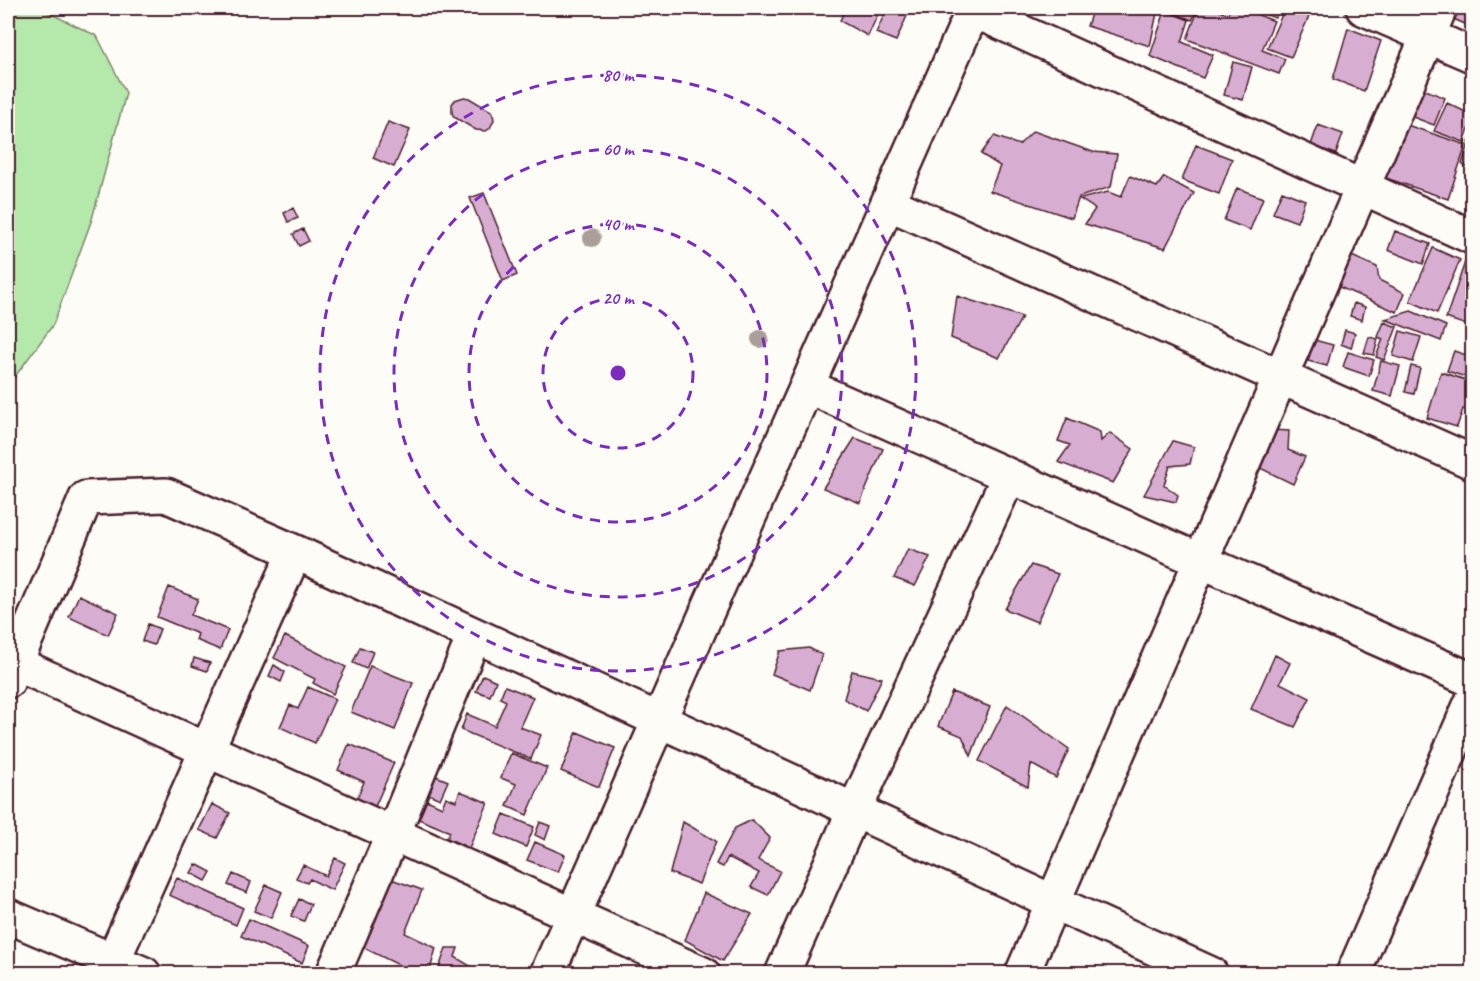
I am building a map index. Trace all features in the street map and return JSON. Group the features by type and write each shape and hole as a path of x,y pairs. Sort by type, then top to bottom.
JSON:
{"street":[{"path":"1363,8 1434,22 1473,55"},
{"path":"547,974 974,9 1473,237"},
{"path":"1022,974 1434,22"},
{"path":"888,202 1473,462"},
{"path":"807,386 1473,680"},
{"path":"782,974 854,811 1009,476"},
{"path":"703,974 207,750 10,668 87,498 166,495 295,552 1211,974"},
{"path":"110,967 295,552"},
{"path":"333,974 474,636"},
{"path":"1353,974 1473,701"},
{"path":"8,916 110,967 144,974"}],"green space":[{"path":"8,8 39,8 97,36 126,93 92,219 53,325 8,386"}],"building":[{"path":"845,8 862,8 878,14 868,36 840,21"},
{"path":"887,8 910,9 896,41 876,33"},
{"path":"1093,8 1158,8 1150,46 1087,26"},
{"path":"1162,8 1198,8 1192,20"},
{"path":"1199,8 1212,8 1228,14 1230,8 1240,8 1274,21 1262,50 1285,59 1279,74 1187,39"},
{"path":"1250,8 1280,8 1275,18"},
{"path":"1285,8 1301,8 1311,12 1291,57 1267,48"},
{"path":"1453,8 1472,8 1472,27 1449,17"},
{"path":"1165,11 1189,20 1182,42 1213,55 1203,78 1150,56"},
{"path":"1348,28 1381,41 1364,91 1333,79"},
{"path":"1233,62 1252,67 1243,100 1224,95"},
{"path":"1416,86 1445,98 1434,125 1405,114"},
{"path":"464,97 491,111 494,120 486,131 476,130 454,117 452,104 455,100"},
{"path":"1447,103 1472,115 1464,142 1434,131"},
{"path":"388,122 410,130 394,167 373,158"},
{"path":"1398,122 1466,145 1448,199 1380,176"},
{"path":"1318,125 1343,134 1336,154 1311,145"},
{"path":"1033,131 1093,152 1117,154 1111,187 1079,197 1072,218 990,191 1000,166 981,154 994,136 1019,145"},
{"path":"1472,134 1472,171 1462,164"},
{"path":"1196,145 1232,159 1219,194 1182,180"},
{"path":"1130,176 1157,187 1164,177 1194,193 1165,248 1085,224 1095,209 1080,199 1108,192 1121,197"},
{"path":"1237,188 1263,198 1250,230 1224,220"},
{"path":"1282,191 1305,200 1297,222 1273,213"},
{"path":"484,193 517,275 503,281 470,198"},
{"path":"293,208 298,218 288,222 284,213"},
{"path":"303,229 309,241 299,246 293,234"},
{"path":"1395,231 1430,244 1423,264 1388,250"},
{"path":"1433,248 1460,260 1437,313 1410,301"},
{"path":"1347,254 1377,267 1379,280 1405,293 1397,312 1337,286"},
{"path":"1466,259 1472,261 1472,327 1446,318"},
{"path":"957,296 1022,317 999,358 951,338"},
{"path":"1354,303 1365,307 1362,320 1350,316"},
{"path":"1411,311 1446,326 1441,341 1385,319"},
{"path":"1384,322 1397,327 1384,360 1376,357 1383,339 1378,337"},
{"path":"1345,330 1355,333 1351,348 1341,344"},
{"path":"1400,331 1421,337 1413,362 1393,356"},
{"path":"1369,337 1378,339 1374,355 1364,353"},
{"path":"1314,340 1333,345 1327,366 1308,361"},
{"path":"1454,351 1472,357 1472,379 1447,371"},
{"path":"1348,352 1374,360 1369,376 1343,367"},
{"path":"1381,361 1400,366 1392,396 1373,391"},
{"path":"1411,366 1420,368 1414,394 1405,392"},
{"path":"1441,372 1472,382 1472,412 1463,409 1457,427 1427,418"},
{"path":"1067,418 1100,432 1101,441 1110,433 1133,449 1113,483 1058,462 1070,445 1058,441"},
{"path":"1272,430 1289,431 1288,450 1305,457 1293,484 1256,466"},
{"path":"855,438 883,449 860,503 823,488"},
{"path":"1173,441 1194,447 1190,464 1170,466 1164,485 1178,495 1176,502 1144,495"},
{"path":"908,549 930,557 915,586 894,578"},
{"path":"1031,565 1058,574 1037,622 1005,609"},
{"path":"169,587 198,599 191,615 228,630 220,650 196,640 198,634 157,617"},
{"path":"79,595 118,613 108,635 69,617"},
{"path":"148,624 160,629 154,645 142,641"},
{"path":"285,636 346,667 333,694 313,683 315,679 274,658"},
{"path":"360,647 373,652 366,669 353,663"},
{"path":"809,648 822,655 810,690 772,674 780,651"},
{"path":"1275,655 1290,663 1280,683 1310,698 1295,727 1251,709"},
{"path":"194,658 210,663 207,671 192,666"},
{"path":"274,665 285,672 281,682 269,676"},
{"path":"370,666 413,683 395,730 351,712"},
{"path":"852,671 882,678 866,711 844,699"},
{"path":"483,675 496,681 490,696 476,691"},
{"path":"505,686 533,697 520,727 541,735 531,759 461,730 467,714 495,726 506,701 500,698"},
{"path":"308,687 335,699 315,743 280,727 290,705 298,709"},
{"path":"952,692 990,707 971,756 962,736 938,726"},
{"path":"1007,705 1069,749 1056,778 1031,764 1028,787 979,761"},
{"path":"577,732 615,748 599,787 561,771"},
{"path":"349,744 394,763 373,811 355,803 364,782 338,770"},
{"path":"511,753 547,768 527,815 507,806 516,784 501,778"},
{"path":"436,776 448,781 440,799 429,794"},
{"path":"460,791 488,803 469,848 447,838 450,832 419,819 427,800 442,807 446,797 456,801"},
{"path":"212,804 230,813 217,838 199,830"},
{"path":"504,814 534,827 526,847 496,834"},
{"path":"752,820 770,838 758,860 780,871 768,895 751,887 759,873 728,857 723,867 716,864 735,828"},
{"path":"540,822 550,826 545,840 535,835"},
{"path":"683,822 716,841 699,884 670,873"},
{"path":"535,842 565,855 558,872 527,860"},
{"path":"335,858 345,863 332,890 310,879 307,883 296,878 303,865 326,876"},
{"path":"196,864 211,872 206,881 191,873"},
{"path":"233,874 251,882 247,893 228,885"},
{"path":"177,878 243,908 236,925 169,895"},
{"path":"391,879 422,890 405,933 436,948 429,974 417,974 362,947"},
{"path":"266,885 282,892 271,918 254,911"},
{"path":"704,893 752,914 723,961 685,940"},
{"path":"299,899 311,904 304,921 291,916"},
{"path":"249,919 309,946 302,963 241,936"},
{"path":"446,948 458,948 455,957 477,970 475,974 437,974"}]}
